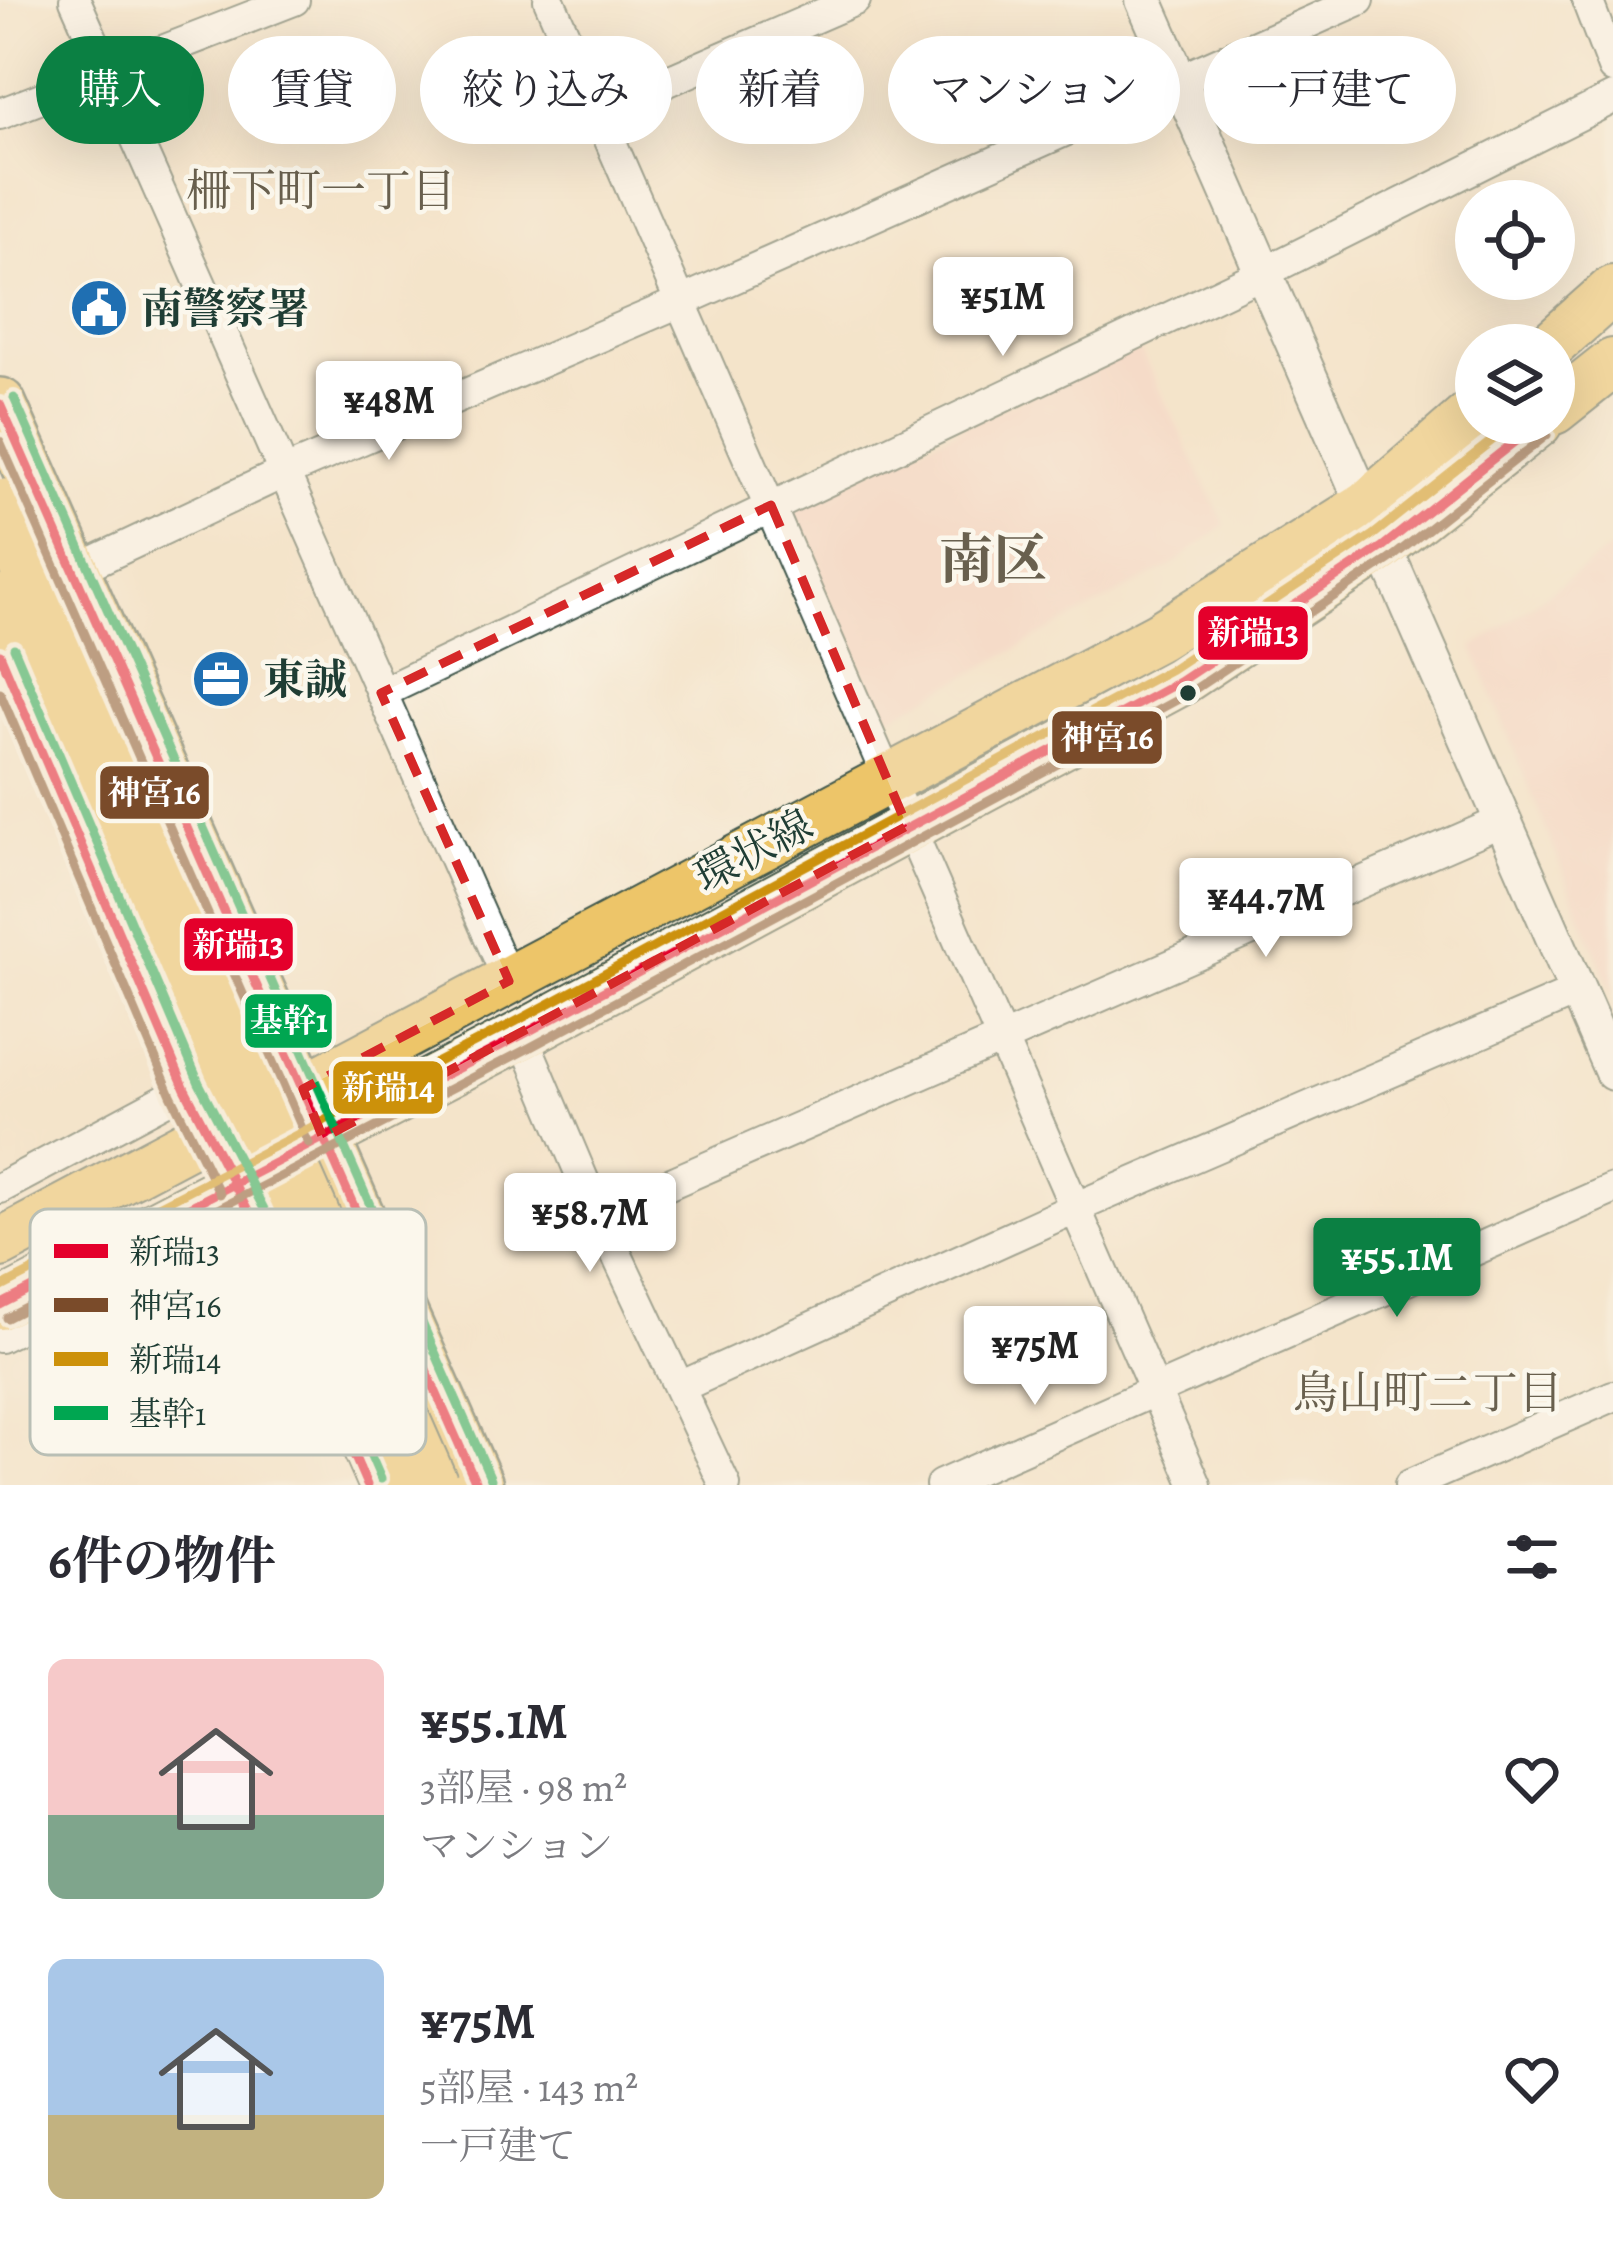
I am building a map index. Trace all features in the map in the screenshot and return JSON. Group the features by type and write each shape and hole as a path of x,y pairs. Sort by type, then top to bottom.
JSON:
{"highway":[{"path":"0,404 355,1209"},
{"path":"0,506 309,1209"},
{"path":"0,603 265,1209"},
{"path":"0,654 197,1111 245,1209"},
{"path":"426,1370 477,1485"},
{"path":"354,1455 367,1485"},
{"path":"373,1455 386,1485"},
{"path":"417,1455 430,1485"}],"main road":[{"path":"1575,324 1613,290"},
{"path":"1575,394 1613,364"},
{"name":"環状線","path":"222,1209 241,1201 323,1138 1179,682 1375,526 1455,434"},
{"name":"環状線","path":"51,1209 197,1111 303,1089 1375,526 1505,444"},
{"name":"環状線","path":"0,1243 30,1223"},
{"name":"環状線","path":"0,1305 30,1292"}],"street":[{"path":"75,0 92,36"},
{"path":"201,36 294,0"},
{"path":"549,0 565,36"},
{"path":"672,79 855,0"},
{"path":"1144,0 1159,36"},
{"path":"1180,79 1359,0"},
{"path":"1587,0 1613,68"},
{"path":"1180,84 1613,1072"},
{"path":"381,693 1264,273 1613,98"},
{"path":"0,114 36,100"},
{"path":"139,144 508,981"},
{"path":"613,144 1196,1485"},
{"path":"74,572 283,473 1034,144"},
{"path":"598,1215 1502,821"},
{"path":"680,1387 1077,1207 1578,991"},
{"path":"522,1035 598,1215 725,1485"},
{"path":"0,1188 197,1111"},
{"path":"940,1485 1613,1189"},
{"path":"227,1209 241,1201"},
{"path":"0,1336 30,1319"},
{"path":"1410,1485 1613,1396"}],"highlighted area":[{"path":"771,505 907,826 323,1138 303,1089 509,981 381,693"}],"shaded area":[{"path":"1137,344 1225,525 1169,567 892,716 881,711 792,518 797,505"},
{"path":"1613,547 1613,996 1473,648"}],"transit line":[{"name":"基幹1","path":"14,398 372,1209"},
{"name":"新瑞13","path":"0,404 355,1209"},
{"name":"神宮16","path":"0,441 309,1144"},
{"name":"新瑞14","path":"153,1209 515,1022 1171,669 1373,535 1488,444"},
{"name":"新瑞13","path":"186,1209 522,1035 1179,682 1382,547 1512,444"},
{"name":"神宮16","path":"218,1209 529,1048 1186,695 1390,559 1536,444"},
{"name":"基幹1","path":"14,648 199,1083 264,1209"},
{"name":"新瑞13","path":"0,654 185,1089 247,1209"},
{"name":"神宮16","path":"0,692 171,1095 220,1194"},
{"name":"新瑞14","path":"0,1288 30,1273"},
{"name":"新瑞13","path":"0,1305 30,1289"},
{"name":"神宮16","path":"7,1318 30,1306"},
{"name":"基幹1","path":"426,1332 491,1479"},
{"name":"新瑞13","path":"426,1369 477,1485"},
{"name":"新瑞13","path":"354,1455 367,1485"},
{"name":"基幹1","path":"371,1455 381,1479"}],"place":[{"name":"南警察署","path":"99,308"},
{"name":"東誠","path":"221,679"}],"district":[{"name":"柵下町一丁目","path":"321,190"},
{"name":"南区","path":"993,559"},
{"name":"鳥山町二丁目","path":"1428,1392"}]}
